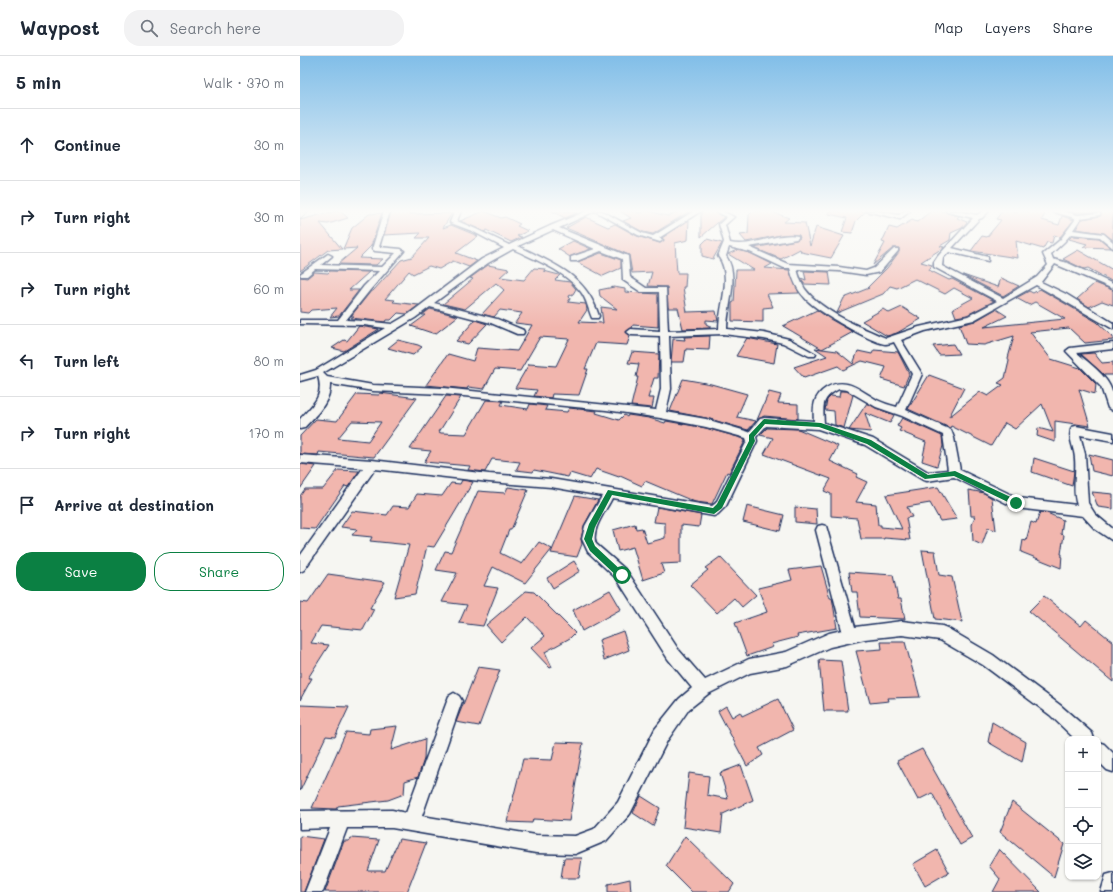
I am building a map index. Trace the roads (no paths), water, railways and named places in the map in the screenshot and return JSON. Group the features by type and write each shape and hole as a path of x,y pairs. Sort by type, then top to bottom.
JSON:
{"street":[{"path":"340,323 384,269 401,251 388,250"},
{"path":"322,376 429,304 485,261 505,250"},
{"path":"518,250 560,269 574,280 585,291 593,304 595,316"},
{"path":"574,259 598,250"},
{"path":"604,250 625,258 626,278 644,290 663,290 666,389 660,414"},
{"path":"722,331 729,280 727,263 722,256 724,252 731,250"},
{"path":"749,250 787,266 872,272 887,262 896,250"},
{"path":"946,250 940,257 938,267 1003,301"},
{"path":"951,250 986,260"},
{"path":"793,267 802,291 839,319 885,341 922,329 971,318 1003,301 1040,279 1052,265 1047,254 1051,250"},
{"path":"304,274 328,256"},
{"path":"1051,261 1065,265 1113,287"},
{"path":"314,267 384,269"},
{"path":"1036,282 1063,296 1113,327"},
{"path":"429,304 494,321 520,332"},
{"path":"300,322 364,323 394,327"},
{"path":"631,332 664,334 722,331 764,336 786,341 812,354"},
{"path":"896,338 917,374 900,412"},
{"path":"1113,346 1070,351 1096,375 1105,386 1113,408"},
{"path":"300,425 322,400 325,391 322,376"},
{"path":"300,378 322,376 373,388 443,391 542,400 660,414 706,423 751,436"},
{"path":"819,425 819,399 826,392 840,384 852,388 879,405 900,412 947,433 951,445 951,463 955,473"},
{"path":"300,459 372,464 489,478 551,483 714,511 720,506 737,472 752,441 751,436 764,422 819,425 869,442 927,477 955,473 1016,503 1086,511"},
{"path":"1113,437 1076,430 1075,434 1080,454 1082,503 1093,520 1113,536"},
{"path":"300,566 372,464"},
{"path":"610,492 592,526 588,539 592,548 622,575 673,654 703,688"},
{"path":"822,530 850,635"},
{"path":"300,820 392,819 412,821 536,844 574,845 600,835 624,808 661,735 684,704 703,688 749,666 787,659 829,640 865,632 902,628 942,633 988,660 1055,710 1083,736"},
{"path":"412,821 454,701"},
{"path":"1101,753 1113,764"},
{"path":"314,892 342,819"},
{"path":"1110,892 1113,882"}]}
